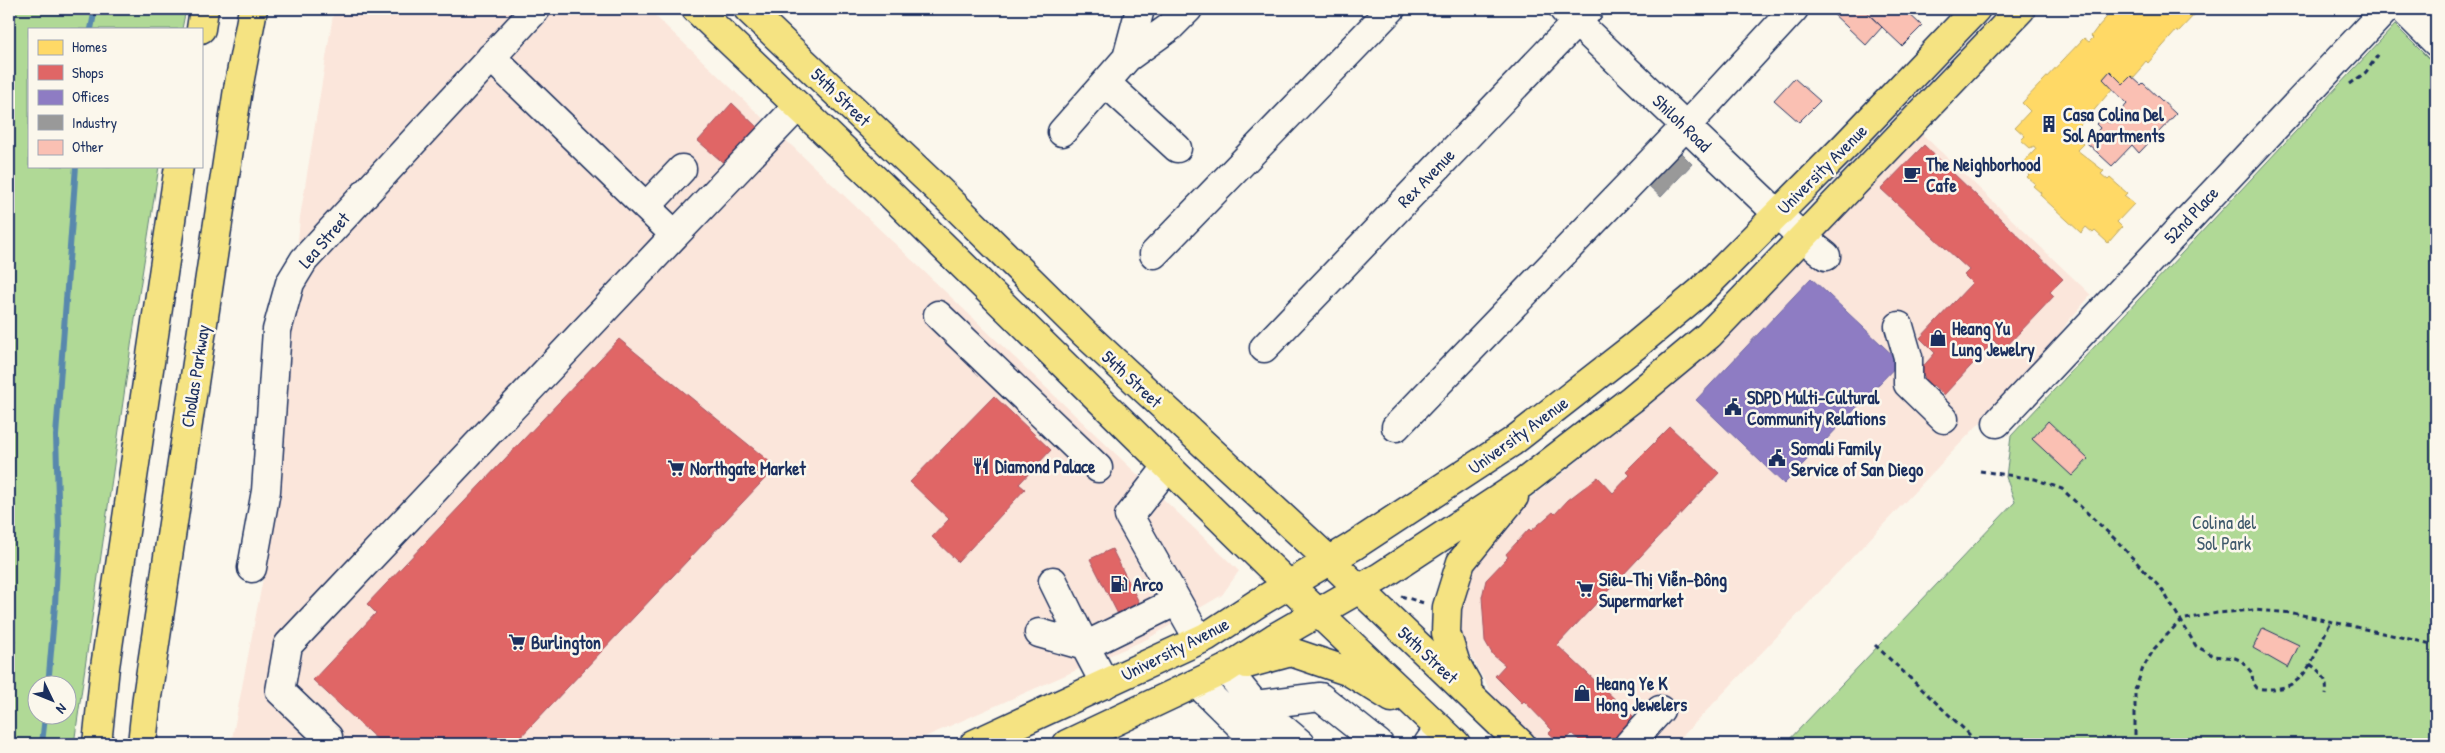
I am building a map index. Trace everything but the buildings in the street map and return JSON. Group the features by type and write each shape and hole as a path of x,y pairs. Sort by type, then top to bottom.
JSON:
{"main road":[{"path":"201,28 204,9"},
{"name":"Chollas Parkway","path":"142,744 238,89 253,9"},
{"name":"54th Street","path":"696,9 975,276 1318,612 1441,739"},
{"name":"54th Street","path":"748,9 1050,300 1330,561 1521,744"},
{"name":"University Avenue","path":"974,744 1199,640 1330,561 1520,436 1700,291 1778,214 1976,9"},
{"name":"University Avenue","path":"1067,744 1226,669 1274,638 1359,589 1523,483 1632,398 1708,335 2020,9"},
{"path":"97,744 105,667 179,168"},
{"path":"975,276 997,273 1050,300"},
{"path":"1474,699 1456,664 1446,633 1448,607 1461,562 1508,506 1523,483"},
{"path":"1226,669 1291,652 1350,672 1441,739"}],"street":[{"name":"Lea Street","path":"252,568 266,491 277,330 290,283 304,260 536,9"},
{"path":"1127,58 1140,9"},
{"path":"1062,132 1127,58 1170,28 1188,9"},
{"path":"1154,254 1391,9"},
{"path":"1396,427 1686,126 1794,9"},
{"name":"52nd Place","path":"1997,423 2386,9"},
{"path":"2403,9 2432,29"},
{"name":"Shiloh Road","path":"1576,13 1686,126 1802,237 1826,256"},
{"name":"Rex Avenue","path":"1264,348 1576,13"},
{"path":"491,57 675,236"},
{"path":"1106,83 1177,148"},
{"path":"328,737 280,691 288,645 798,106"},
{"path":"646,207 682,169"},
{"path":"938,315 1098,468"},
{"path":"1898,326 1908,357 1908,384 1944,419"},
{"path":"1168,466 1129,516 1199,640"},
{"path":"1053,581 1106,684"},
{"path":"1039,633 1085,646 1177,601"},
{"path":"1226,669 1254,705 1301,744"},
{"path":"1197,683 1260,744"},
{"path":"1254,705 1320,697 1379,744"},
{"path":"1629,744 1660,710"}],"path":[{"path":"1980,471 2035,480 2062,489 2152,579 2168,598 2196,646 2214,656 2236,658 2247,665 2256,688 2287,687 2301,678 2331,622"},
{"path":"1395,594 1428,604"},
{"path":"2136,744 2135,690 2143,668 2154,649 2181,620 2217,613 2254,610 2293,614 2436,645"},
{"path":"1875,645 1966,730 1978,744"},
{"path":"2310,664 2322,673 2328,685 2326,695"}],"shaded area":[{"path":"334,9 648,9 1239,571 1222,595 1147,639 909,744 231,744 277,506 300,217"},
{"path":"1919,131 2091,295 2067,323 2050,349 1675,744 1543,744 1494,698 1460,636 1456,602 1465,567 1515,510 1651,404 1705,355"}],"green space":[{"path":"9,9 186,9 182,28 28,28 28,168 159,168 78,716 78,676 28,676 28,726 77,726 74,744 9,744 9,683 15,640 9,631"},
{"name":"Colina del Sol Park","path":"2395,25 2436,66 2436,744 1785,744 2015,502 2006,477 2011,436"}],"waterway":[{"path":"91,28 95,9"},
{"path":"49,676 59,528 56,436 76,168"},
{"path":"42,744 44,726"}],"place":[{"name":"Casa Colina Del Sol Apartments","path":"2049,124"},
{"name":"The Neighborhood Cafe","path":"1912,174"},
{"name":"Heang Yu Lung Jewelry","path":"1938,338"},
{"name":"SDPD Multi-Cultural Community Relations","path":"1733,407"},
{"name":"Somali Family Service of San Diego","path":"1777,458"},
{"name":"Diamond Palace","path":"981,466"},
{"name":"Northgate Market","path":"676,468"},
{"name":"Arco","path":"1119,584"},
{"name":"Siêu-Thị Viễn-Đông Supermarket","path":"1585,589"},
{"name":"Burlington","path":"517,642"},
{"name":"Heang Ye K Hong Jewelers","path":"1582,693"}]}
